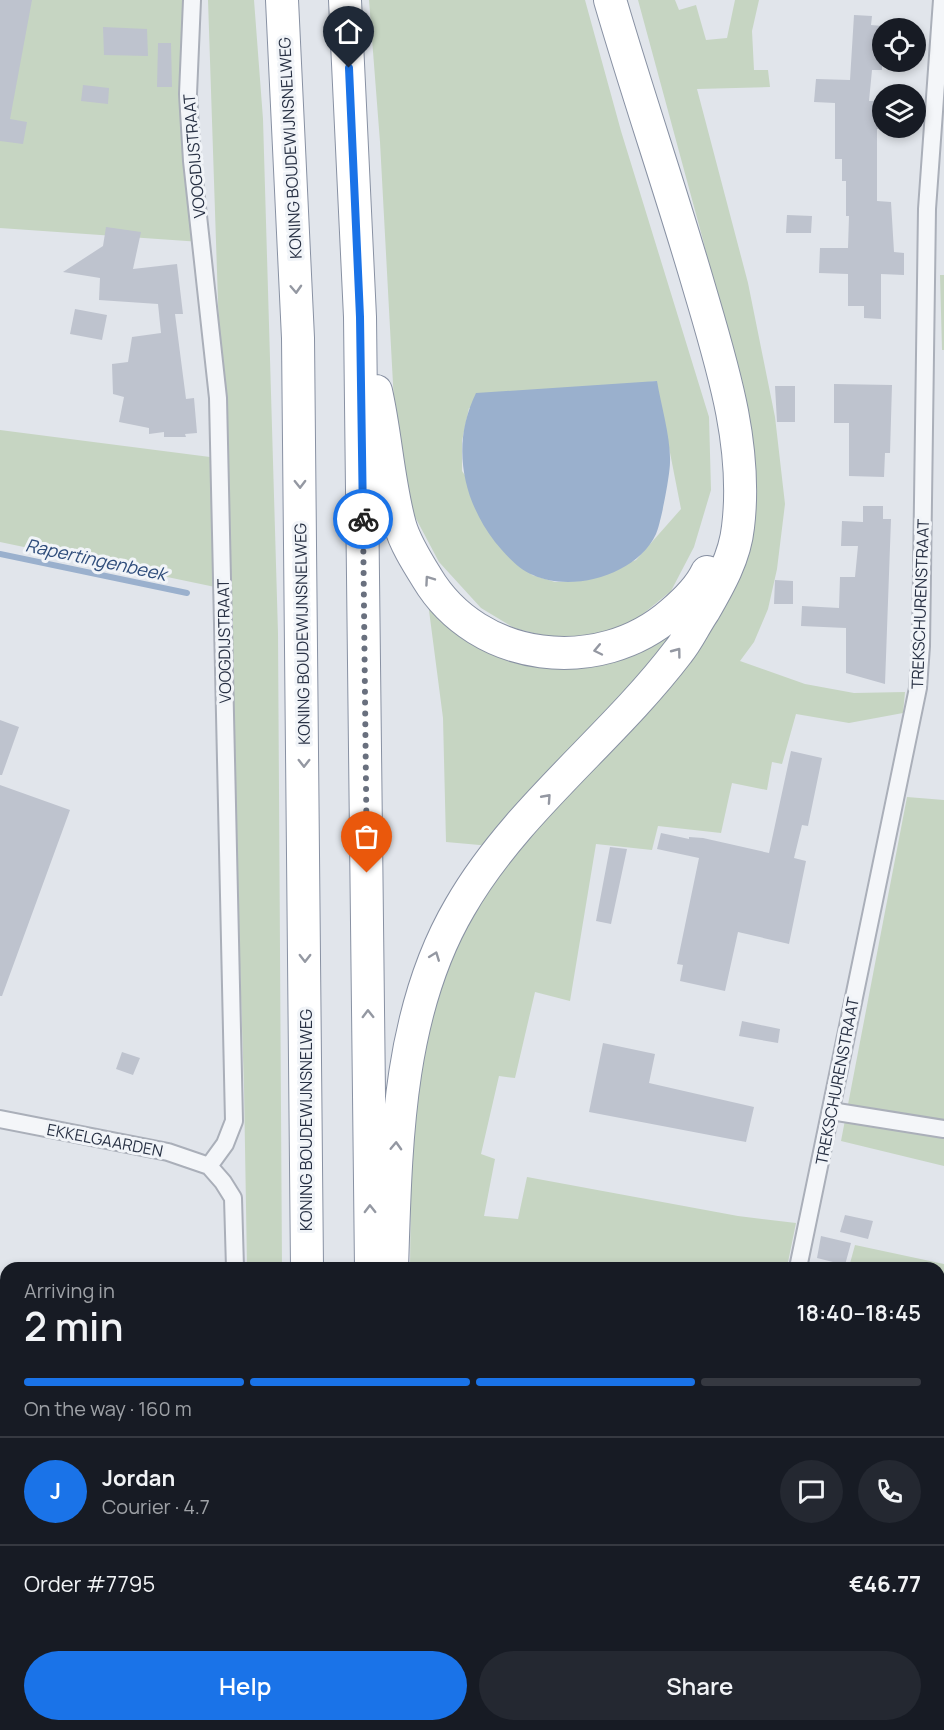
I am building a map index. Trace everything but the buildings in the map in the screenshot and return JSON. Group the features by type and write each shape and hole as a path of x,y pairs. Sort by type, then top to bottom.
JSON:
{"highway":[{"name":"KONING BOUDEWIJNSNELWEG","path":"282,0 298,338 307,1262"},
{"path":"345,0 360,317 371,1262"},
{"path":"392,1262 397,1133 422,991 438,947 460,906 486,867 679,651 727,568 738,532 741,489 737,446 723,368 610,0"},
{"path":"360,317 382,418 401,528 429,581 452,608 476,627 504,642 542,653 582,653 624,644 660,624 682,605 704,578 715,554 729,505 737,446"}],"street":[{"name":"VOOGDIJSTRAAT","path":"192,0 188,94 192,161 219,398 234,1121 225,1144 208,1166"},
{"name":"TREKSCHURENSTRAAT","path":"799,1262 918,688 921,635 927,209 942,0"},
{"path":"831,1111 944,1129"},
{"name":"EKKELGAARDEN","path":"0,1119 168,1152 208,1166"},
{"path":"208,1166 223,1182 233,1198 235,1262"}],"green space":[{"path":"18,0 187,0 201,242 0,228 0,83"},
{"path":"208,0 254,0 263,119 278,633 282,1262 247,1262 244,1087"},
{"path":"369,0 585,0 621,131 709,417 711,490 694,547 671,591 633,622 597,636 549,637 514,628 481,608 439,562 413,513 395,421 380,142","holes":["656,381 681,509 636,560 580,581 555,582 532,575 462,471 462,441 469,408"]},
{"path":"638,0 675,0 679,10 696,5 706,40 727,38 735,0 759,0 752,31 754,70 768,70 770,87 697,89 748,283 775,417 785,504 777,569 768,609 754,642 740,661 805,684 854,693 905,692 903,713 849,723 796,714 782,764 772,762 767,790 732,783 721,833 658,826 652,850 596,844 570,1001 535,992 515,1078 499,1076 481,1154 495,1159 484,1216 518,1219 527,1177 738,1216 796,1223 788,1262 410,1262 412,1098 446,960 492,878 733,578 741,398 703,240"},
{"path":"940,275 944,275 944,350 942,350"},
{"path":"0,430 210,457 215,587 0,542"},
{"path":"427,595 508,655 683,625 491,846 446,842 443,718"},
{"path":"907,797 944,800 944,1166 841,1141"},
{"path":"855,1245 935,1262 850,1262"}],"water":[{"path":"657,381 670,462 660,520 656,534 647,548 619,570 584,581 549,580 522,569 495,542 475,508 468,489 462,451 468,412 476,393"}],"waterway":[{"name":"Rapertingenbeek","path":"0,554 187,593"}],"way so far":[{"path":"363,519 367,873"}],"route":[{"path":"349,68 360,317 363,519"}]}
